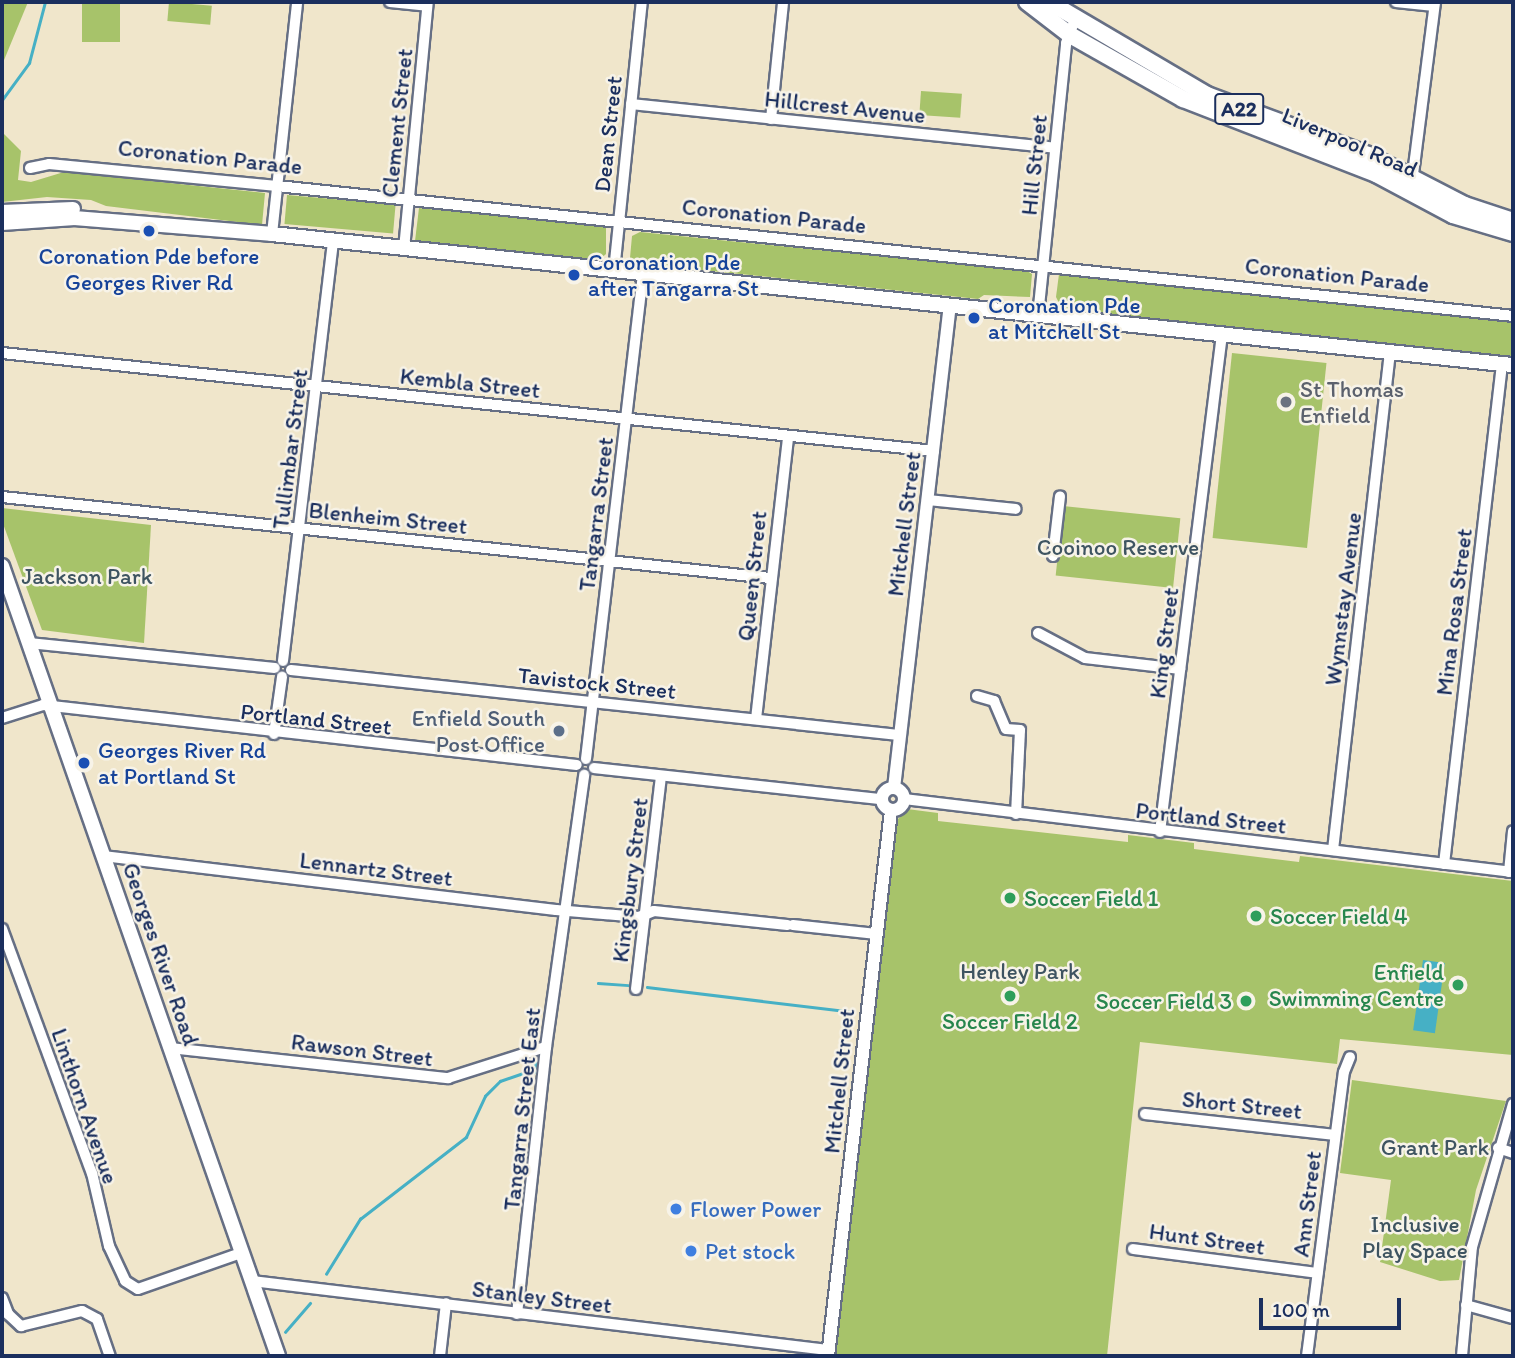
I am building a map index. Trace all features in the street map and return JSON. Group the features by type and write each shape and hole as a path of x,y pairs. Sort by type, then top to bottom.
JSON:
{"highway":[{"name":"Liverpool Road","path":"1027,2 1072,28 1225,103 1340,143 1411,185 1453,215 1513,233"},
{"name":"Liverpool Road","path":"1049,2 1072,28"},
{"name":"Liverpool Road","path":"1411,185 1513,221"}],"main road":[{"path":"2,212 44,207 111,212 333,241 1508,364"},
{"path":"2,223 75,218 272,234"},
{"name":"Georges River Road","path":"2,569 278,1356"}],"street":[{"path":"272,234 297,2"},
{"path":"390,2 428,4"},
{"name":"Dean Street","path":"614,271 642,2"},
{"path":"771,119 783,2"},
{"path":"1396,2 1435,4 1411,185"},
{"name":"Clement Street","path":"404,248 428,4"},
{"name":"Hill Street","path":"1038,316 1055,148 1072,28"},
{"name":"Hillcrest Avenue","path":"631,104 1055,148"},
{"name":"Coronation Parade","path":"30,168 49,164 277,186 408,202 1513,316"},
{"name":"Tullimbar Street","path":"283,661 333,241"},
{"name":"Tangarra Street","path":"582,762 592,702 643,274"},
{"name":"Mitchell Street","path":"894,788 950,306"},
{"name":"King Street","path":"1160,832 1222,334"},
{"name":"Wynnstay Avenue","path":"1333,850 1390,352"},
{"name":"Kembla Street","path":"2,353 934,451"},
{"name":"Mina Rosa Street","path":"1444,864 1508,364"},
{"name":"Queen Street","path":"756,719 788,437"},
{"path":"1053,556 1060,496"},
{"name":"Blenheim Street","path":"2,497 770,578"},
{"path":"928,500 1016,509"},
{"path":"1038,633 1085,658 1180,669"},
{"path":"29,643 275,668 282,677"},
{"path":"274,734 282,677 291,670 283,661 275,668"},
{"name":"Tavistock Street","path":"291,670 900,735"},
{"path":"977,696 994,701 1006,729 1020,730 1016,814"},
{"name":"Portland Street","path":"2,718 36,705 274,734 582,762"},
{"path":"582,762 594,768 881,799 891,811 900,808 904,799 894,788 884,792 881,799"},
{"path":"568,910 584,775 582,762"},
{"path":"584,775 594,768"},
{"name":"Kingsbury Street","path":"636,989 661,776"},
{"name":"Portland Street","path":"904,799 1160,832 1511,872"},
{"name":"Mitchell Street","path":"828,1353 891,811"},
{"path":"1511,872 1513,831"},
{"name":"Lennartz Street","path":"103,856 568,910 645,916 654,911 877,934"},
{"name":"Tangarra Street East","path":"517,1314 546,1047 568,910"},
{"name":"Linthorn Avenue","path":"2,929 92,1173 109,1246 125,1281 138,1289 242,1252"},
{"name":"Rawson Street","path":"170,1048 448,1078 546,1047"},
{"name":"Ann Street","path":"1307,1356 1335,1135 1350,1057"},
{"path":"1462,1356 1472,1247 1498,1148 1513,1104"},
{"name":"Short Street","path":"1146,1114 1335,1135"},
{"path":"1498,1148 1513,1153"},
{"name":"Hunt Street","path":"1133,1249 1317,1273"},
{"name":"Stanley Street","path":"252,1281 446,1303 828,1353"},
{"path":"2,1298 12,1319 28,1326 82,1311 97,1319 110,1356"},
{"path":"440,1356 446,1303"},
{"path":"1466,1305 1513,1318"}],"green space":[{"path":"2,2 28,2 2,65"},
{"path":"82,2 120,2 120,42 82,42"},
{"path":"169,2 212,6 210,25 167,21"},
{"path":"921,91 962,94 960,118 919,115"},
{"path":"2,132 21,151 18,180 31,182 64,172 265,193 262,225 106,206 91,200 47,197 2,202"},
{"path":"287,195 396,204 393,233 284,224"},
{"path":"419,208 606,226 606,254 599,260 415,241"},
{"path":"640,232 1027,271 1032,274 1030,297 984,295 978,299 645,264 630,258 632,236"},
{"path":"1059,274 1513,320 1513,357 1062,309 1056,297"},
{"path":"1232,353 1326,363 1307,548 1213,538"},
{"name":"Cooinoo Reserve","path":"1063,506 1180,518 1173,588 1056,576"},
{"name":"Jackson Park","path":"2,508 151,525 144,643 42,630 2,521"},
{"name":"Henley Park","path":"907,809 938,813 938,821 1128,842 1128,835 1194,843 1194,849 1299,862 1300,856 1513,881 1513,1055 1340,1039 1337,1064 1140,1042 1107,1356 834,1356 898,819"},
{"name":"Grant Park","path":"1352,1080 1506,1101 1476,1190 1459,1280 1440,1281 1380,1262 1391,1180 1340,1173"}],"water":[{"path":"1423,960 1445,963 1435,1033 1413,1030"}],"waterway":[{"path":"2,100 29,63 45,2"},
{"path":"598,983 628,985"},
{"path":"647,987 853,1012"},
{"path":"532,1070 537,1066"},
{"path":"326,1274 360,1219 466,1137 485,1096 500,1081 532,1070"},
{"path":"285,1332 310,1303"}],"place":[{"name":"Coronation Pde before Georges River Rd","path":"149,231"},
{"name":"Coronation Pde after Tangarra St","path":"574,275"},
{"name":"Coronation Pde at Mitchell St","path":"974,318"},
{"name":"St Thomas Enfield","path":"1286,402"},
{"name":"Enfield South Post Office","path":"559,731"},
{"name":"Georges River Rd at Portland St","path":"84,763"},
{"name":"Soccer Field 1","path":"1010,898"},
{"name":"Soccer Field 4","path":"1256,916"},
{"name":"Enfield Swimming Centre","path":"1458,985"},
{"name":"Soccer Field 2","path":"1010,996"},
{"name":"Soccer Field 3","path":"1246,1001"},
{"name":"Flower Power","path":"676,1209"},
{"name":"Pet stock","path":"691,1251"}],"park label":[{"name":"Inclusive Play Space","path":"1415,1237"}]}
